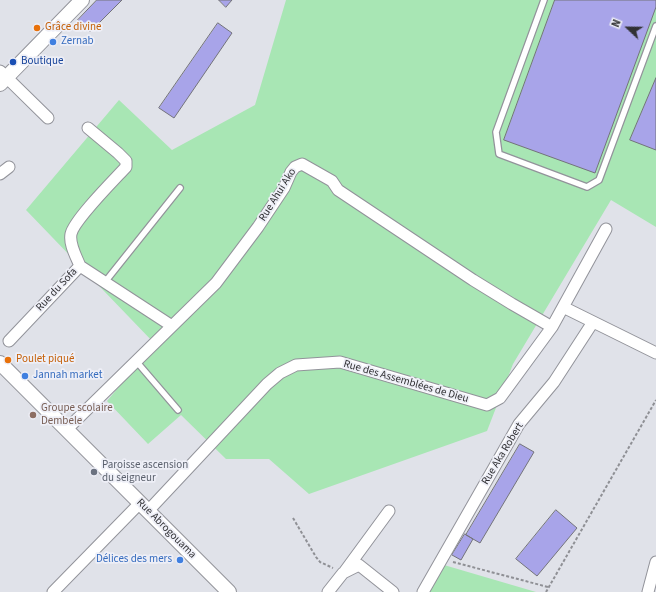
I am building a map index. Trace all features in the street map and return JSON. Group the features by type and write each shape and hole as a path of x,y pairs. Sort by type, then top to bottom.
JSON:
{"street":[{"path":"48,118 2,77 82,0"},
{"path":"80,266 70,241 71,232 126,167 126,161 118,152 88,128"},
{"name":"Rue Ahui Ako","path":"67,429 216,283 258,227 284,188 295,166 302,164 332,181 338,190 473,280 552,327"},
{"name":"Rue des Assemblées de Dieu","path":"53,592 144,507 268,384 280,373 296,365 340,362 487,405 500,398 552,327 606,229"},
{"name":"Rue du Sofa","path":"9,341 80,266 172,326"},
{"path":"563,307 656,352"},
{"name":"Rue Aka Robert","path":"423,592 519,424 554,382 594,322"},
{"name":"Rue Abrogouama","path":"0,364 67,429 229,592"},
{"path":"328,592 389,512"},
{"path":"648,592 656,562"},
{"path":"343,573 359,565 393,592"}],"lane":[{"path":"544,0 496,132 496,145 499,154 587,187 599,180 656,26"},
{"path":"105,282 180,188"},
{"path":"136,361 178,410"}],"path":[{"path":"546,592 656,400"},
{"path":"293,518 320,562 343,573"},
{"path":"442,559 548,587"}],"green space":[{"path":"286,0 656,0 656,227 611,200 513,364 487,431 309,494 269,459 226,459 181,415 148,444 107,401 155,344 26,210 119,100 172,150 255,105"},
{"path":"444,565 536,592 428,592"}],"building":[{"path":"97,0 122,0 90,32 78,20"},
{"path":"219,0 232,0 226,7"},
{"path":"555,0 656,0 656,7 595,173 504,140"},
{"path":"218,23 232,33 174,118 159,108"},
{"path":"656,78 656,150 630,140"},
{"path":"520,444 534,452 480,543 466,535"},
{"path":"556,510 577,528 537,576 516,559"},
{"path":"465,534 473,539 461,560 452,555"}],"place":[{"name":"Grâce divine","path":"37,28"},
{"name":"Zernab","path":"53,42"},
{"name":"Boutique","path":"13,62"},
{"name":"Poulet piqué","path":"8,360"},
{"name":"Jannah market","path":"25,376"},
{"name":"Groupe scolaire Dembele","path":"33,415"},
{"name":"Paroisse ascension du seigneur","path":"94,472"},
{"name":"Délices des mers","path":"180,560"}]}
